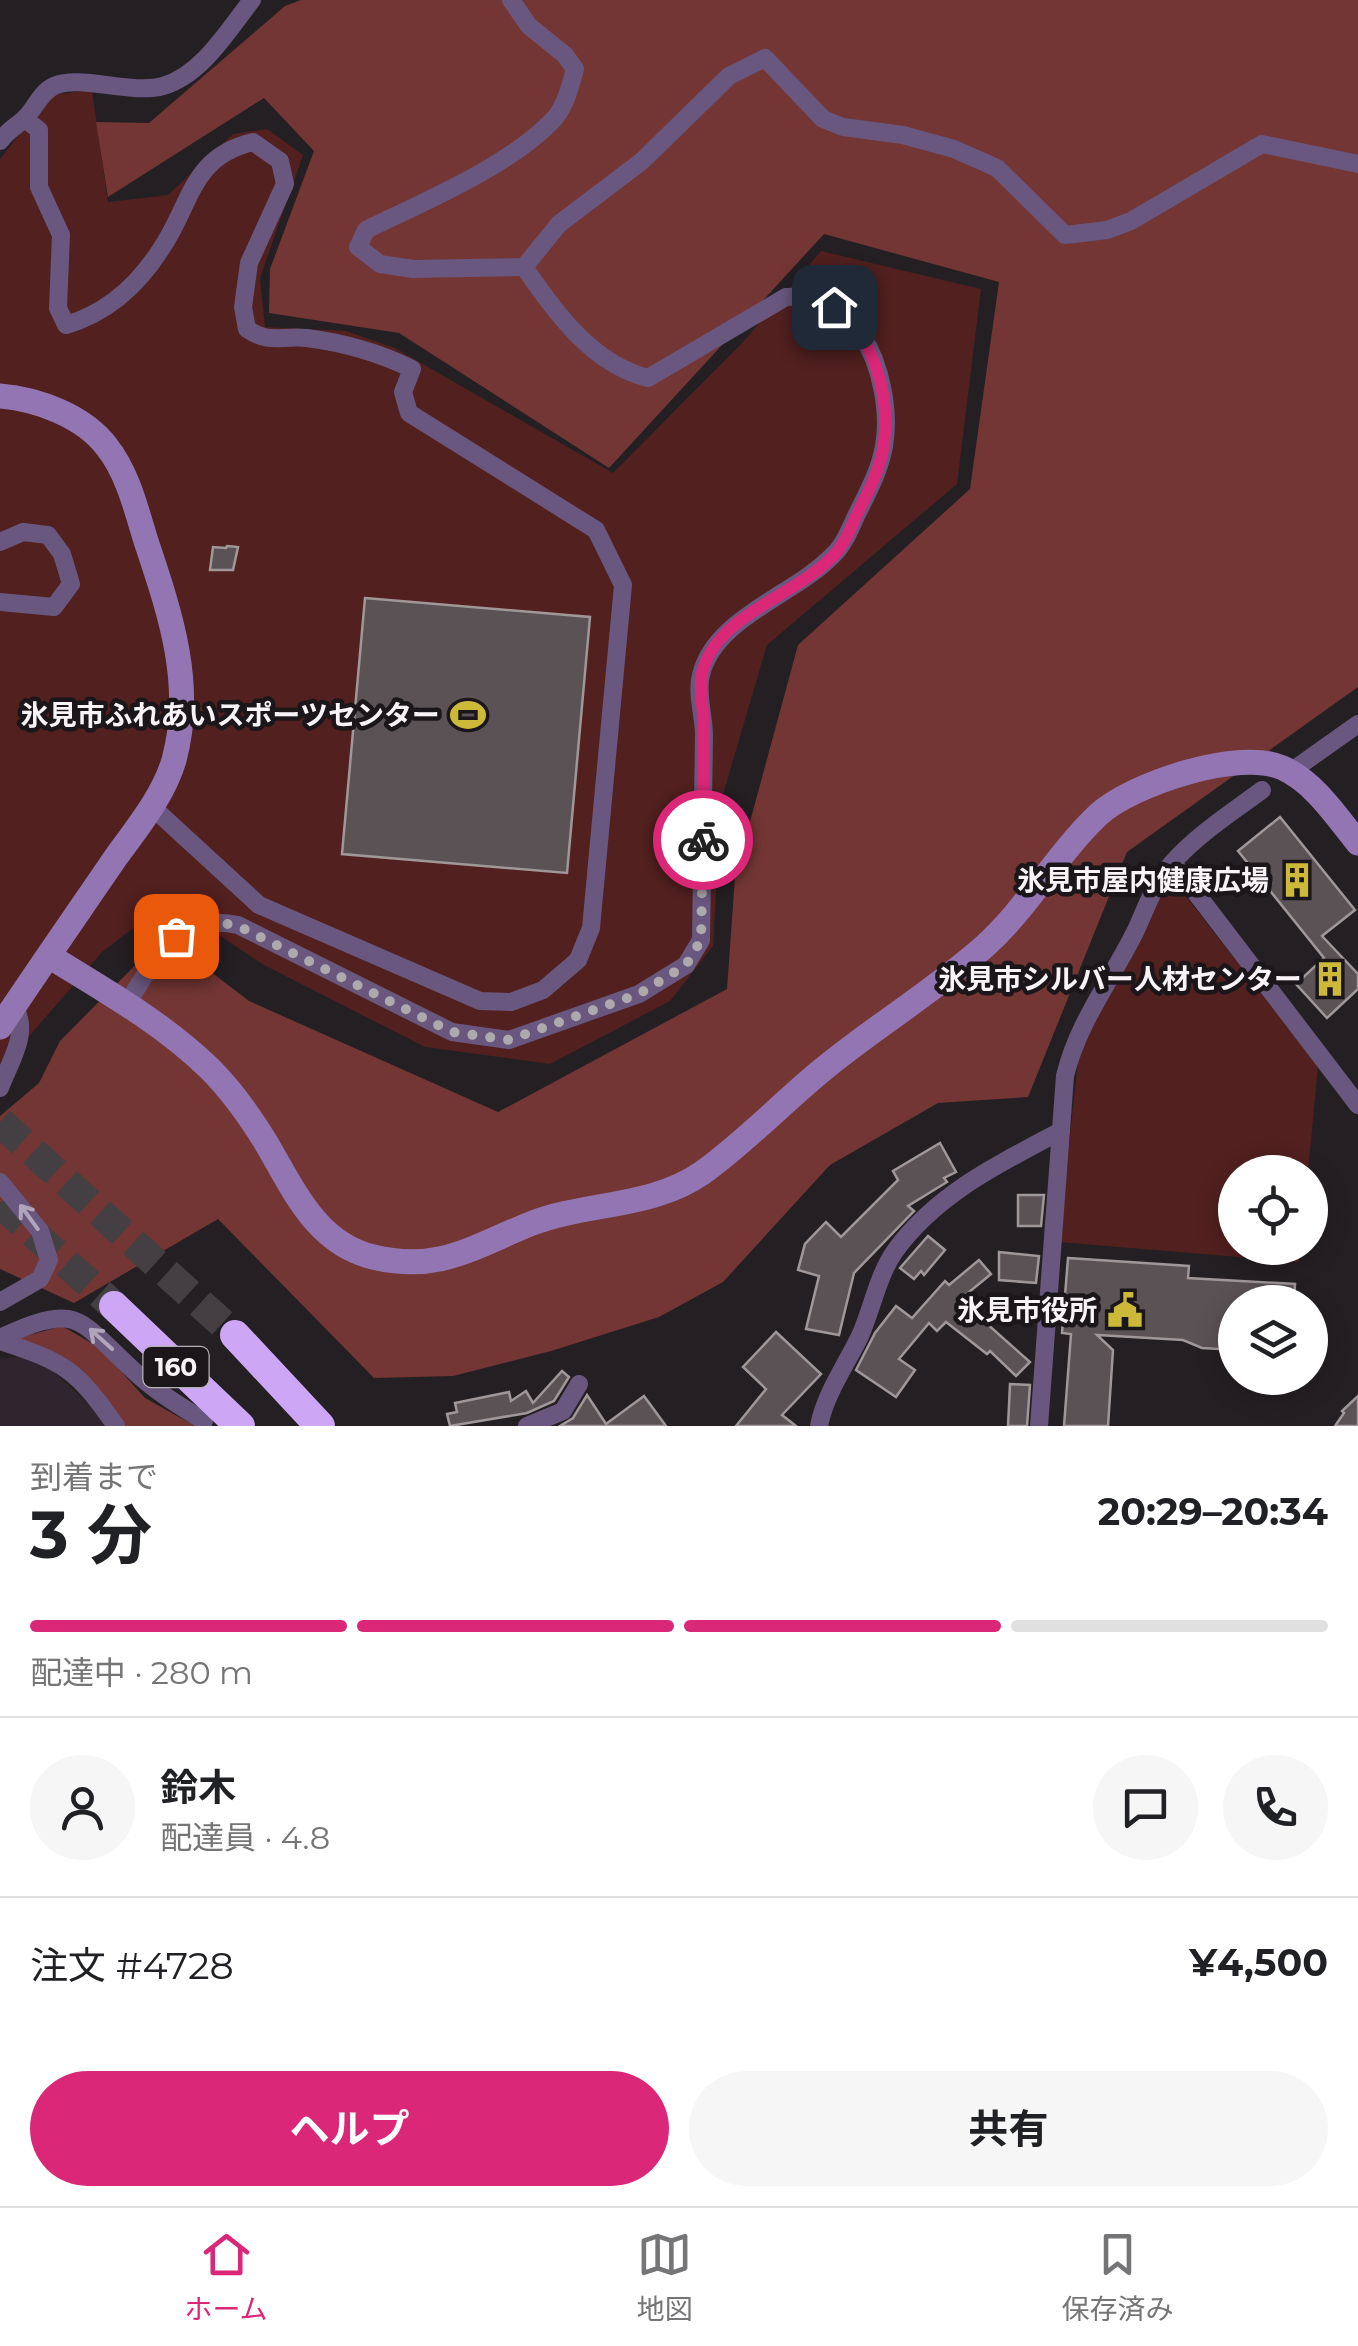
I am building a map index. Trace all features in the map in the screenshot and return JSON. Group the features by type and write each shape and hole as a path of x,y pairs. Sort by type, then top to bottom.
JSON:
{"highway":[{"name":"160","path":"114,1306 240,1426"},
{"name":"160","path":"234,1336 320,1426"},
{"path":"270,1370 347,1426"},
{"path":"194,1384 206,1424"}],"street":[{"path":"0,141 57,84 136,90 166,86 200,63 252,0"},
{"path":"512,0 529,26 565,55 575,69 568,96 556,117 526,143 366,230 358,248 380,264 413,269 524,266 559,224 642,161 729,76 765,58 823,119 843,127 954,149 997,168 1065,235 1106,230 1131,222 1262,144 1358,164"},
{"path":"25,119 39,130 39,188 61,236 58,308 66,325 92,318 134,285 163,247 188,192 212,162 229,148 253,142 280,161 285,184 249,263 243,307 247,329 263,340 302,338 374,350 412,368 403,392 409,413 596,530 623,585 591,928 578,960 543,990 510,1002 480,1001 259,905 151,806"},
{"path":"126,1005 162,949 176,936 216,920 238,926 452,1032 509,1040 639,994 686,965 701,940 704,721 700,678 718,640 806,579 836,553 848,534 884,446 879,379 865,340 849,318 820,299 800,296 786,297 758,312 648,378 624,372 590,348 524,266"},
{"path":"0,396 34,402 84,424 108,447 136,508 166,602 180,655 183,706 174,762 151,806 7,1016 22,1020 22,1032 0,1088"},
{"path":"0,542 23,532 48,535 62,554 71,584 54,607 0,602"},
{"path":"1294,770 1358,724"},
{"path":"48,956 177,1039 240,1104 298,1199 318,1226 340,1243 368,1256 404,1263 446,1260 530,1224 670,1191 702,1173 824,1068 988,943 1022,909 1098,815 1150,784 1262,761 1302,780 1358,843"},
{"path":"1039,1426 1070,1056 1135,932 1153,889 1198,837 1262,790"},
{"path":"1173,863 1357,1102"},
{"path":"820,1426 823,1407 857,1341 893,1253 974,1177 1061,1131"},
{"path":"0,1182 40,1232 49,1260 40,1279 0,1302"},
{"path":"0,1339 36,1321 76,1320 96,1332 134,1372 169,1400 206,1424"},
{"path":"0,1339 66,1367 83,1380 116,1426"},
{"path":"528,1426 562,1412 580,1384"}],"shaded area":[{"path":"301,0 1358,0 1358,687 1127,852 1028,1097 938,1103 830,1165 723,1282 659,1317 453,1376 374,1378 218,1219 74,1303 0,1269 0,1116 39,1083 60,1041 164,936 249,1001 498,1112 727,989 735,877 798,645 970,489 999,282 824,234 609,468 399,333 269,313 270,269 314,151 264,98 108,197 96,122 149,123 285,6"},
{"path":"92,90 108,202 168,195 233,134 267,129 303,155 260,278 265,327 346,331 395,348 613,473 744,341 821,251 981,289 957,484 767,645 721,801 713,946 670,1001 550,1064 425,1047 262,964 169,901 102,952 0,1070 0,159 50,95"},
{"path":"1177,885 1318,1066 1310,1155 1218,1155 1218,1255 1058,1242 1078,1062 1090,1024 1161,894"},
{"path":"62,1326 100,1348 145,1398 195,1426 121,1426 19,1338"},
{"path":"35,1354 111,1426 0,1426 0,1359"}],"building":[{"path":"213,547 238,547 233,570 210,570"},
{"name":"氷見市ふれあいスポーツセンター","path":"365,598 590,617 567,873 342,854"},
{"name":"氷見市屋内健康広場","path":"1280,817 1355,910 1322,936 1358,974 1358,989 1327,1018 1296,984 1324,958 1238,851"},
{"path":"940,1143 956,1172 908,1206 914,1211 854,1273 839,1335 806,1329 819,1276 798,1270 805,1244 826,1222 841,1237 898,1180 893,1171"},
{"path":"1018,1195 1044,1195 1041,1226 1018,1226"},
{"path":"928,1236 945,1250 924,1275 921,1271 914,1279 900,1268"},
{"path":"999,1252 1039,1256 1036,1283 999,1280"},
{"path":"1068,1258 1189,1266 1188,1278 1295,1284 1218,1285 1218,1349 1202,1348 1183,1340 1097,1335 1113,1350 1108,1426 1064,1426 1071,1334 1062,1333"},
{"path":"979,1260 991,1274 963,1297 970,1304 968,1307 1030,1362 1016,1376 990,1351 987,1354 946,1322 937,1331 929,1323 899,1359 915,1370 896,1397 856,1370 875,1333 896,1306 912,1318 945,1281 949,1285"},
{"path":"776,1332 821,1374 782,1415 796,1426 736,1426 766,1389 743,1367"},
{"path":"562,1371 569,1377 554,1401 527,1413 450,1426 447,1414 457,1412 455,1403 509,1392 511,1401 526,1391 533,1403"},
{"path":"1010,1384 1030,1385 1027,1426 1008,1426"},
{"path":"587,1395 606,1424 644,1396 666,1426 560,1426 573,1418"},
{"path":"1358,1396 1358,1426 1335,1426 1342,1411"}],"tunnel":[{"path":"0,1122 235,1335"},
{"path":"0,1203 114,1306"}],"way so far":[{"path":"176,936 216,920 238,926 452,1032 509,1040 639,994 686,965 701,940 703,840"}],"place":[{"name":"氷見市ふれあいスポーツセンター","path":"468,715"},
{"name":"氷見市屋内健康広場","path":"1297,880"},
{"name":"氷見市シルバー人材センター","path":"1330,979"},
{"name":"氷見市役所","path":"1125,1310"}],"route":[{"path":"703,840 704,721 700,678 708,657 718,640 806,579 836,553 870,487 884,446 879,379 865,340 849,318 834,307"}]}
